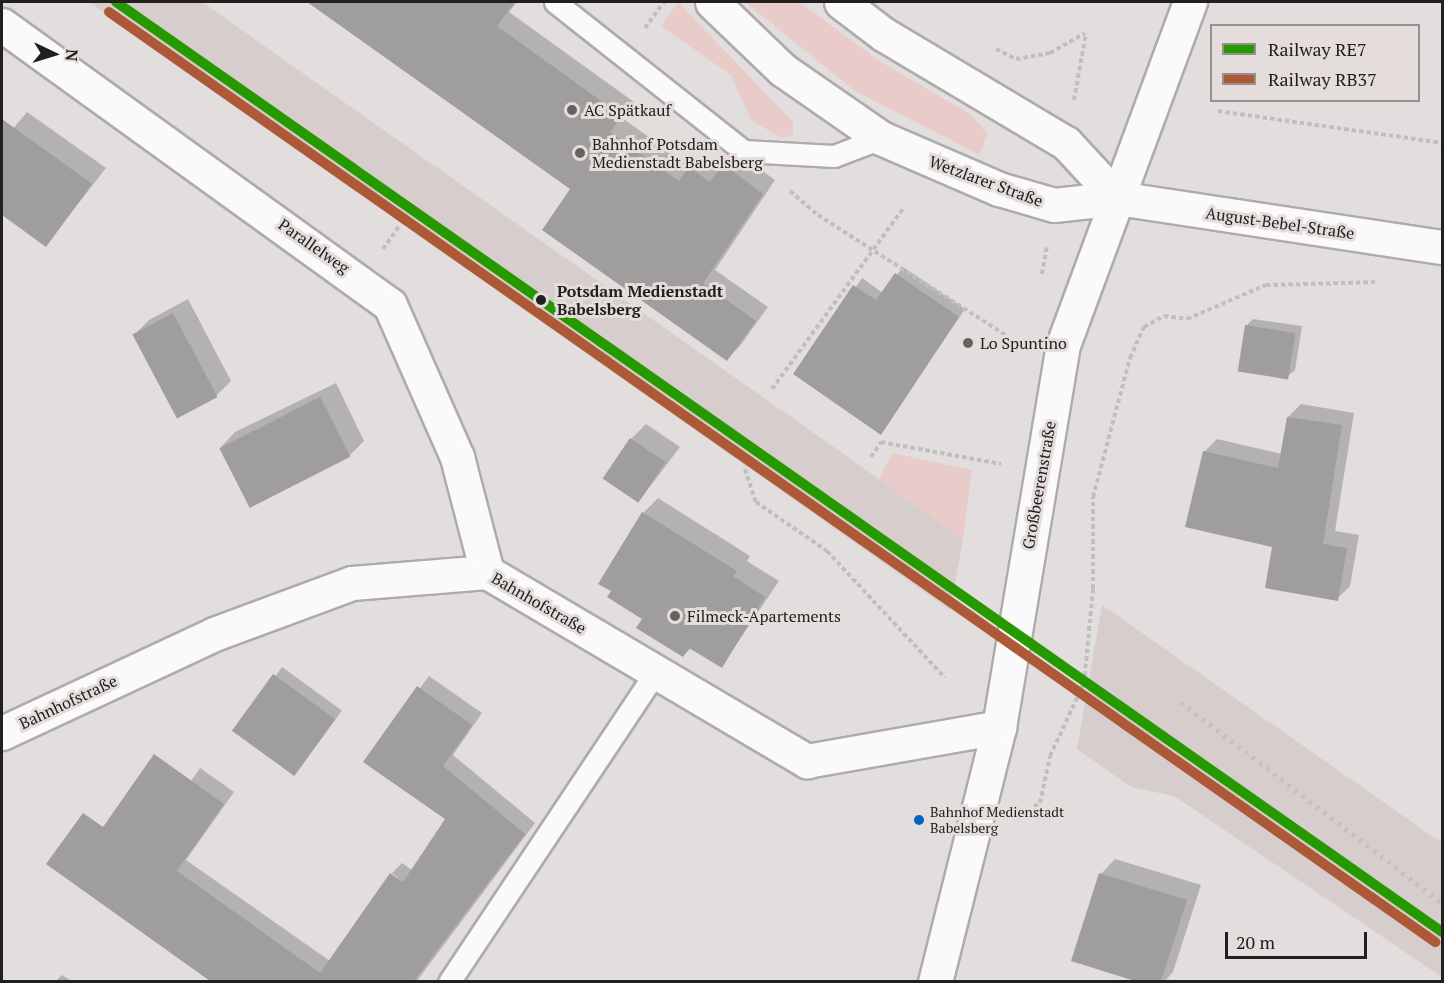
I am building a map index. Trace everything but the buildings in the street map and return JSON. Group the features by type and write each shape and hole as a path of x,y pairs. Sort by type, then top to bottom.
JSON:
{"street":[{"name":"Wetzlarer Straße","path":"711,2 783,70 881,138 999,189 1054,206 1117,198"},
{"path":"842,2 883,34 1066,143 1117,198"},
{"name":"Großbeerenstraße","path":"935,981 999,727 1063,345 1190,2"},
{"name":"Parallelweg","path":"2,25 390,304 457,457 487,572"},
{"name":"August-Bebel-Straße","path":"1117,198 1443,247"},
{"name":"Bahnhofstraße","path":"2,733 214,634 352,583 487,572 807,761 999,727"}],"lane":[{"path":"555,2 744,151 834,156 881,138"},
{"path":"449,981 656,672"}],"path":[{"path":"983,43 1016,59 1050,53 1086,33"},
{"path":"1218,111 1443,143"},
{"path":"744,151 818,215 1015,341"},
{"path":"1040,282 1054,206"},
{"path":"772,389 903,209"},
{"path":"1040,804 1050,756 1084,682 1093,590 1093,497 1130,358 1144,327 1164,316 1187,319 1266,285 1383,280"},
{"path":"871,457 881,442 1001,464"},
{"path":"745,469 756,502 826,551 945,678"}],"shaded area":[{"path":"89,2 202,2 879,479 963,539 950,610"},
{"path":"678,2 793,122 793,135 781,138 751,120 731,75 661,26"},
{"path":"745,2 799,2 881,62 970,114 987,133 980,155 855,91"},
{"path":"892,453 972,470 963,539 879,479"},
{"path":"1102,605 1442,843 1442,977 1174,796 1131,787 1077,749"}],"railway":[{"path":"1181,702 1442,903"}],"rail line":[{"name":"RE7","path":"116,2 1442,932"},
{"name":"RB37","path":"109,12 1435,942"}],"place":[{"name":"AC Spätkauf","path":"572,110"},
{"name":"Bahnhof Potsdam Medienstadt Babelsberg","path":"580,153"},
{"name":"Potsdam Medienstadt Babelsberg","path":"541,300"},
{"name":"Lo Spuntino","path":"968,343"},
{"name":"Filmeck-Apartements","path":"675,616"},
{"name":"Bahnhof Medienstadt Babelsberg","path":"919,820"}]}
